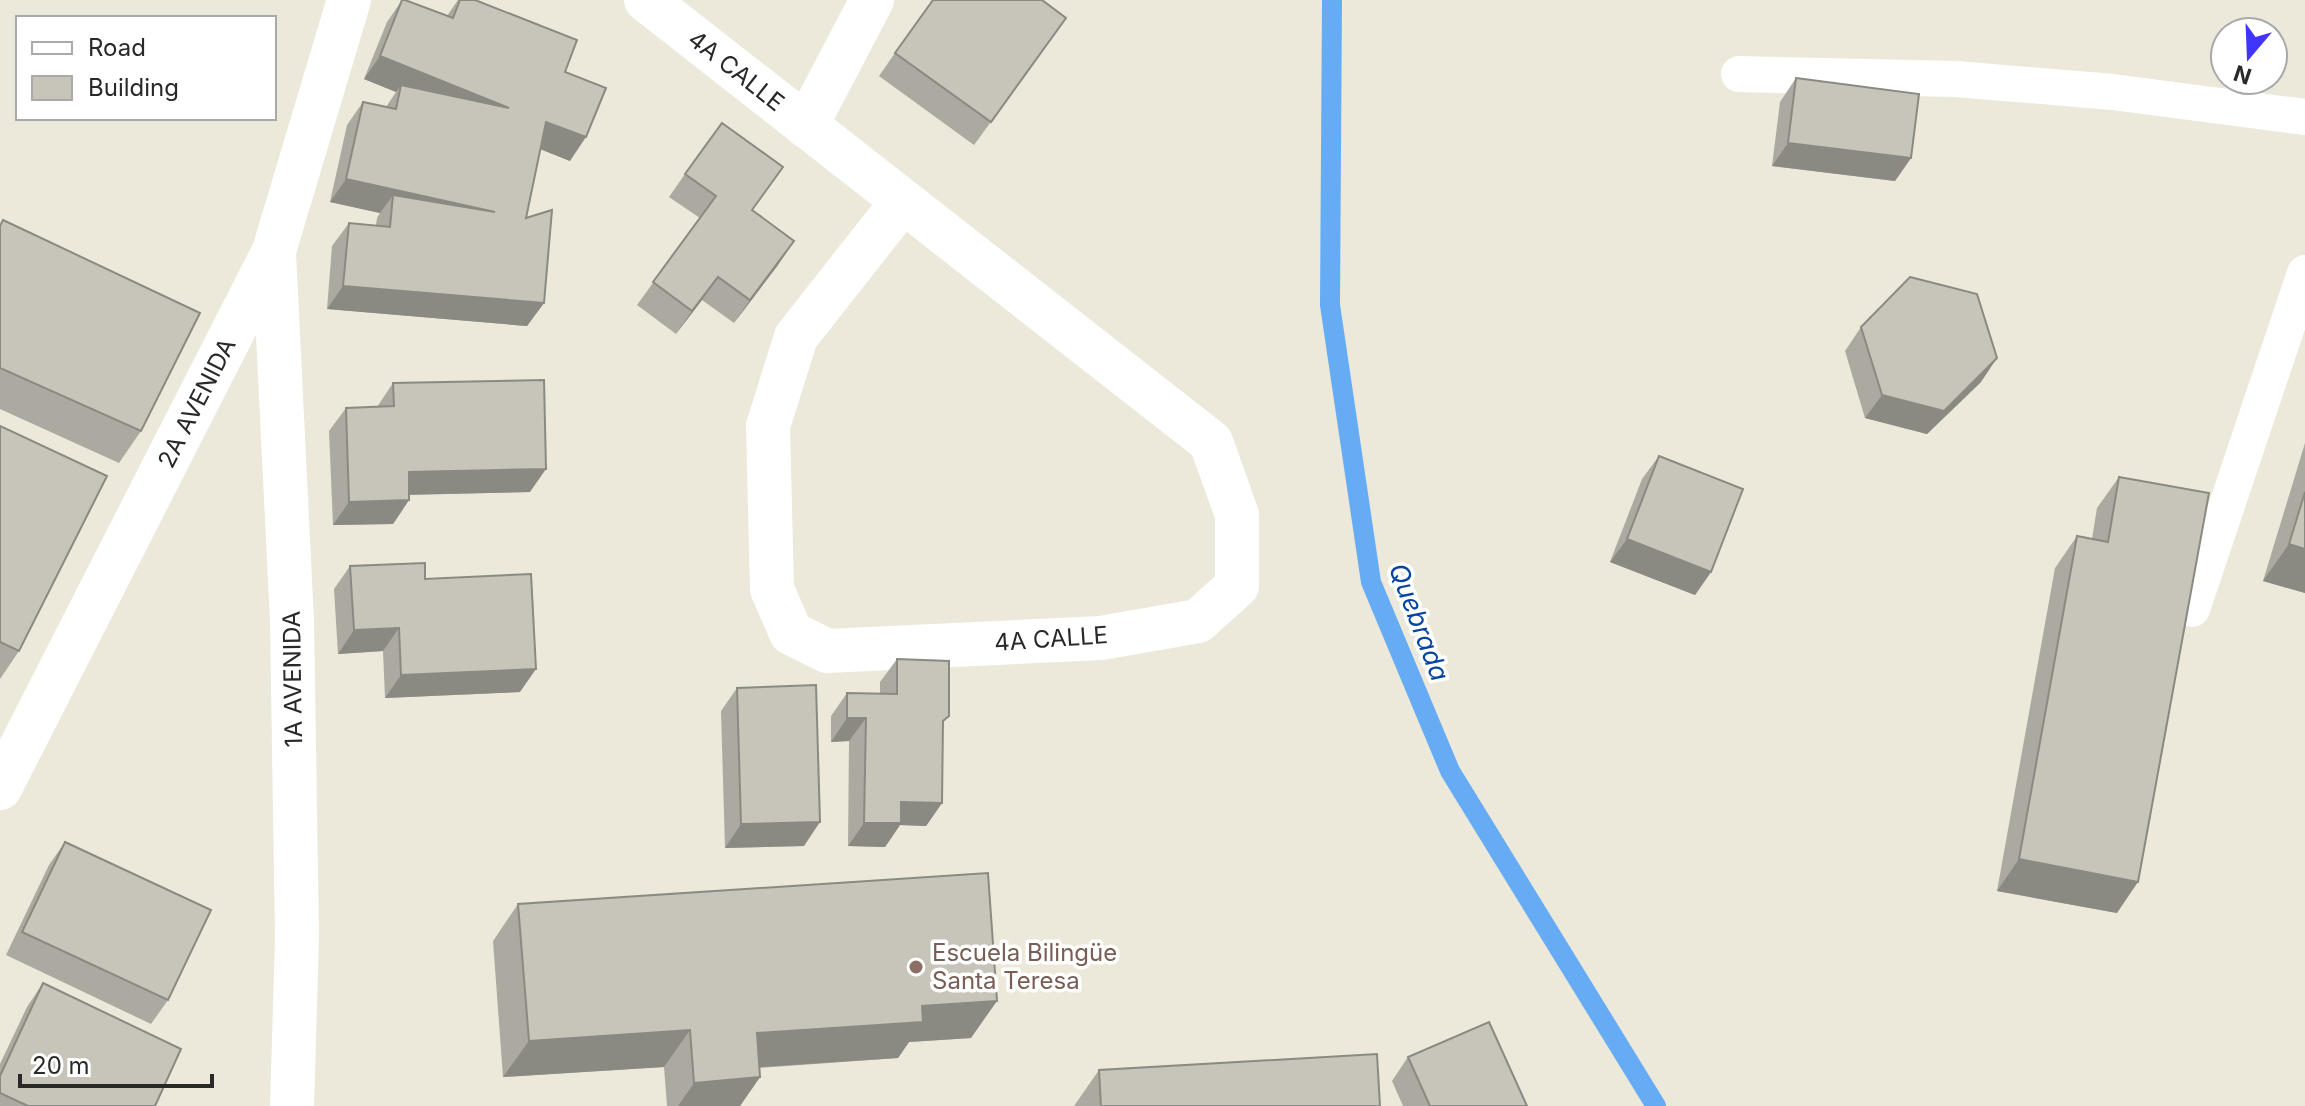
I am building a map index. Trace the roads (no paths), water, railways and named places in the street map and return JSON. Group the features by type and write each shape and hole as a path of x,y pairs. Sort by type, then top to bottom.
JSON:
{"street":[{"name":"2A AVENIDA","path":"0,788 274,251 349,0"},
{"name":"4A CALLE","path":"646,0 806,126 903,201 1211,442 1237,515 1237,586 1198,621 1101,638 827,651 791,633 772,589 768,426 796,337 903,201"},
{"path":"806,126 872,0"},
{"name":"1A AVENIDA","path":"274,251 292,621 297,938 292,1106"}],"lane":[{"path":"1739,74 1956,79 2113,92 2305,117"},
{"path":"2192,609 2305,273"}],"waterway":[{"name":"Quebrada","path":"1332,0 1330,305 1371,582 1450,771 1656,1106"}],"place":[{"name":"Escuela Bilingüe Santa Teresa","path":"916,967"}]}
